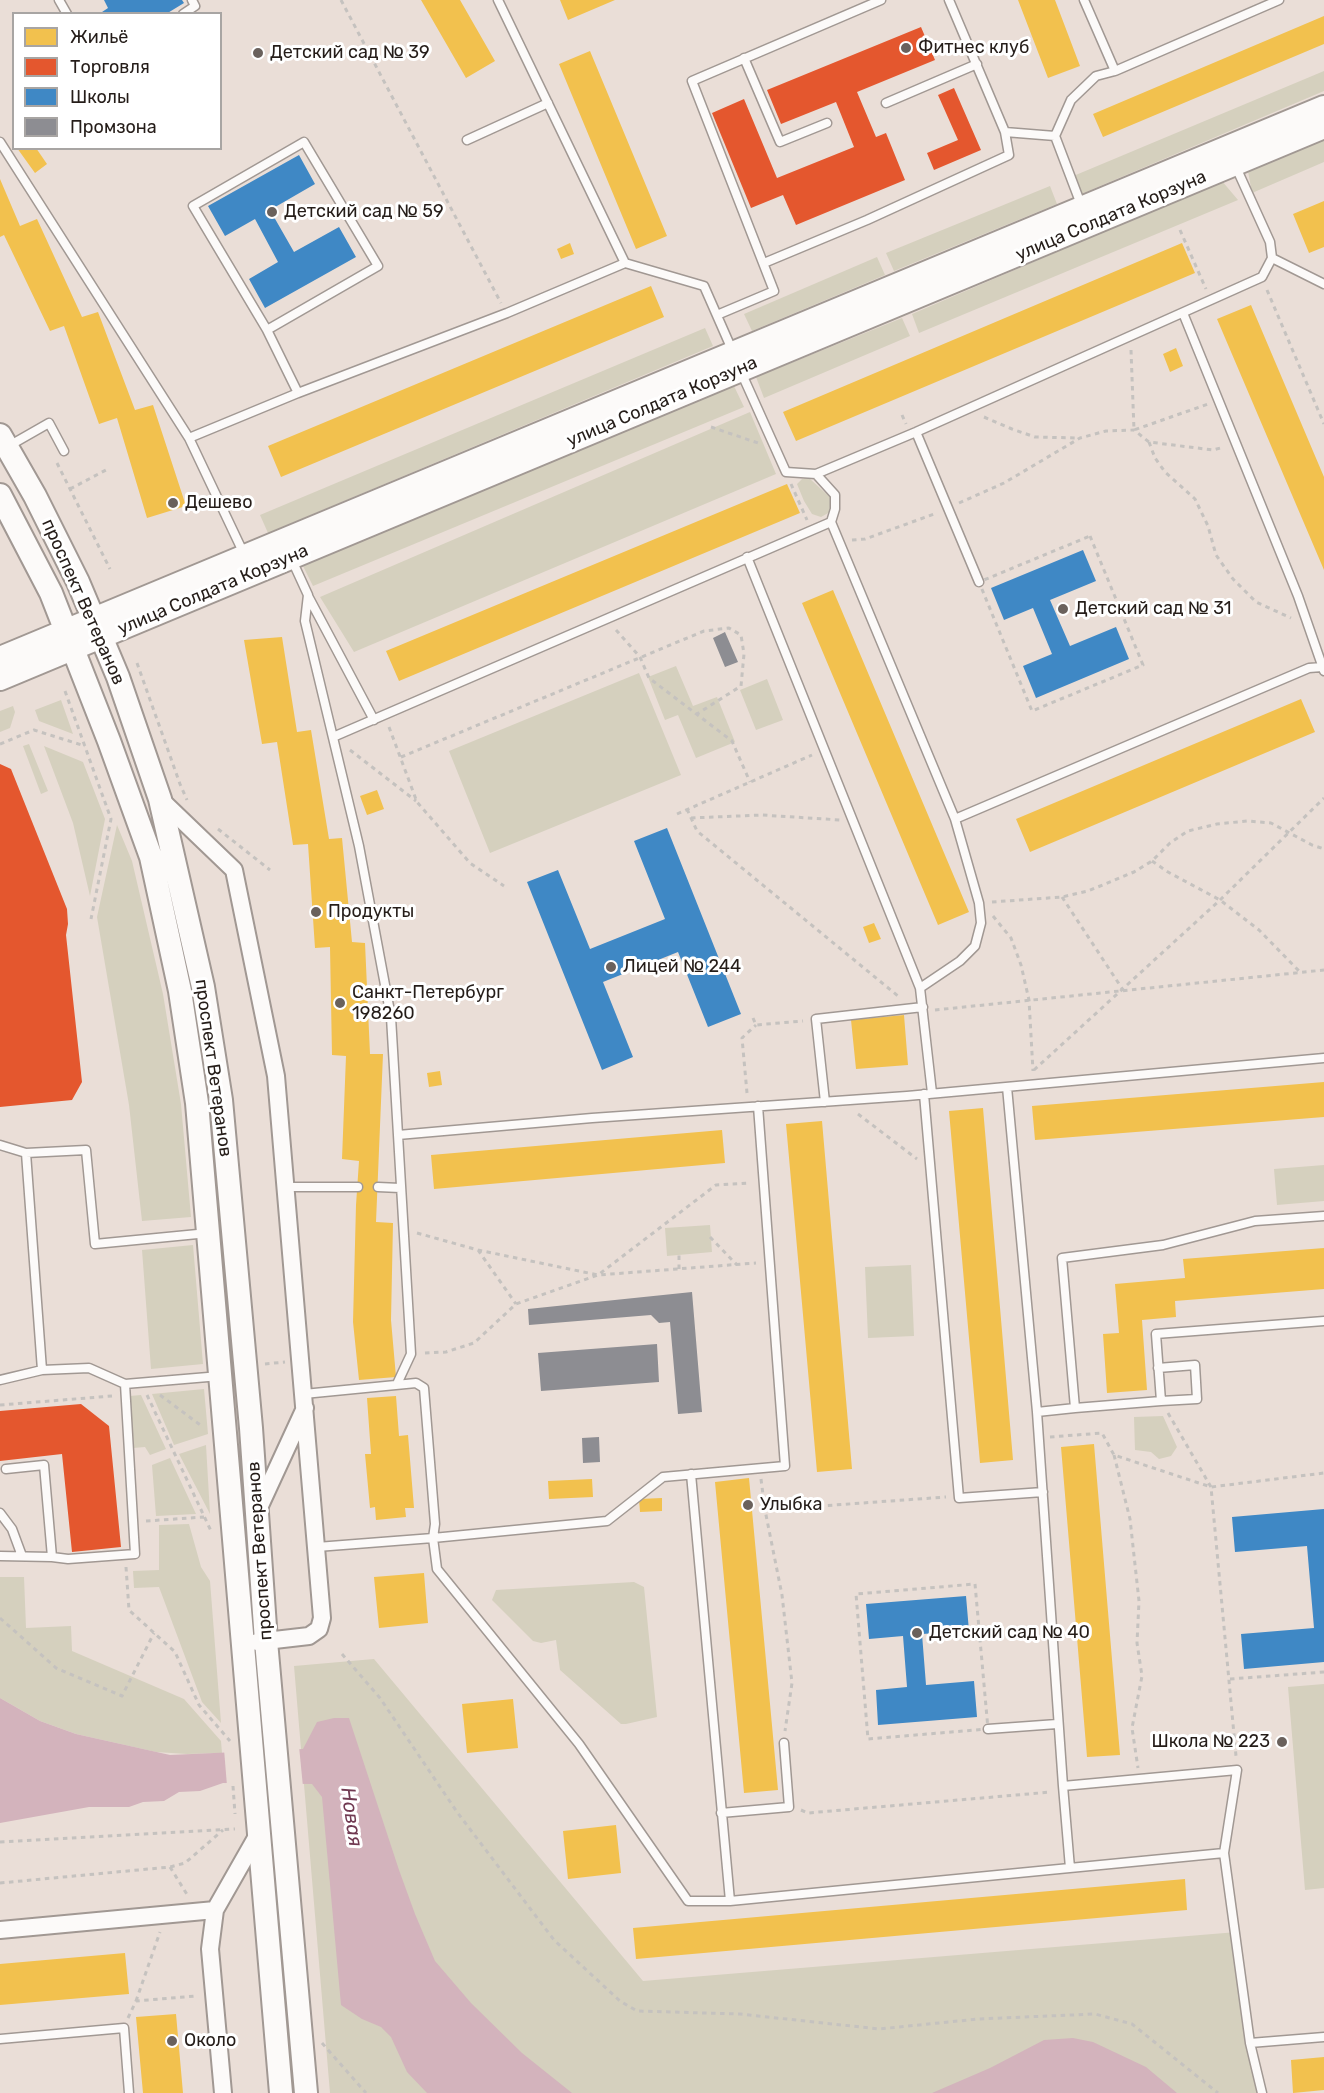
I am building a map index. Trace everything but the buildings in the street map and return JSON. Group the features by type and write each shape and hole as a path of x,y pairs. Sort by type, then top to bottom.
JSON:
{"main road":[{"name":"улица Солдата Корзуна","path":"1231,156 1324,107"},
{"name":"улица Солдата Корзуна","path":"0,658 70,639 1231,156 1324,127"},
{"name":"проспект Ветеранов","path":"3,441 78,582 118,677 160,799 203,987 221,1100 257,1511 255,1642 241,1740 259,1822"},
{"name":"проспект Ветеранов","path":"0,495 51,593 151,857 180,991 197,1102 220,1376 255,1642 274,1737 306,2093"},
{"name":"улица Солдата Корзуна","path":"0,679 70,639"},
{"path":"259,1822 281,2093"}],"street":[{"path":"160,799 234,870 276,1076 322,1618 319,1629 309,1636 255,1642"},
{"path":"257,1511 304,1401"},
{"path":"223,2093 210,1949 215,1910 259,1822"},
{"path":"0,1930 215,1910"}],"lane":[{"path":"186,12 195,6 192,0"},
{"path":"498,0 625,263"},
{"path":"717,315 774,291 692,81 881,0"},
{"path":"764,263 867,220 1009,155 1005,132 950,0"},
{"path":"1084,0 1115,71"},
{"path":"1086,216 1054,136 1071,100 1096,76 1115,71 1279,0"},
{"path":"744,58 780,142 827,123"},
{"path":"886,103 977,64"},
{"path":"467,140 548,103"},
{"path":"1005,132 1054,136"},
{"path":"0,142 189,438 248,565"},
{"path":"267,330 378,266 304,142 193,206 267,330 298,393"},
{"path":"189,438 625,263 704,286 786,472 816,474 916,432 1262,277 1272,258 1270,242 1231,156"},
{"path":"1272,258 1324,284"},
{"path":"955,819 1309,669 1323,669 1298,596 1183,313"},
{"path":"3,441 49,423 64,451"},
{"path":"916,432 979,582"},
{"path":"816,474 835,495 835,508 831,522 955,819 979,903 981,923 975,946 960,961 920,988"},
{"path":"333,737 831,522"},
{"path":"287,548 308,595 374,720"},
{"path":"747,557 920,988 923,1007 931,1170 959,1498 1043,1492"},
{"path":"308,595 306,621 359,846 392,1017 411,1354 397,1384"},
{"path":"825,1102 816,1019 923,1007"},
{"path":"398,1135 928,1094 1324,1058"},
{"path":"1007,1087 1037,1412 1057,1724 1070,1868"},
{"path":"317,1547 607,1521 663,1477 785,1466 758,1106"},
{"path":"0,1145 26,1153 86,1150 95,1244 208,1233"},
{"path":"26,1153 42,1370"},
{"path":"286,1187 358,1187"},
{"path":"378,1187 400,1188"},
{"path":"1075,1408 1062,1258 1163,1245 1255,1221 1324,1216"},
{"path":"1161,1401 1156,1334 1324,1321"},
{"path":"1037,1412 1197,1399 1195,1365 1158,1368"},
{"path":"0,1380 42,1370 89,1368 126,1384 220,1376"},
{"path":"304,1401 397,1384 416,1383 424,1388 437,1569 579,1744 688,1901 730,1901 1224,1853"},
{"path":"0,1556 68,1559 135,1554 126,1384"},
{"path":"6,1469 44,1465 51,1557"},
{"path":"692,1474 730,1901"},
{"path":"0,1513 12,1529 22,1556"},
{"path":"988,1730 1057,1724"},
{"path":"721,1813 789,1807 784,1743"},
{"path":"1063,1786 1237,1770 1224,1853 1250,2043 1262,2093"},
{"path":"0,2039 124,2028 129,2093"},
{"path":"1250,2043 1324,2037"}],"path":[{"path":"341,0 507,312"},
{"path":"1180,230 1211,300"},
{"path":"1262,277 1324,424"},
{"path":"1130,337 1134,430 1149,442 1155,458 1165,472 1195,499 1208,526 1216,555 1233,579 1256,602 1295,620"},
{"path":"839,539 866,539 948,508 1004,483 1080,438 1106,431 1134,430 1219,399"},
{"path":"969,408 1012,429 1035,437 1080,438"},
{"path":"711,427 776,450"},
{"path":"1149,442 1213,450 1237,442"},
{"path":"54,456 110,569"},
{"path":"70,489 106,470"},
{"path":"786,472 811,530"},
{"path":"1090,536 1143,665 1032,711 979,582 1090,536"},
{"path":"607,619 640,657 650,678 732,741 750,782"},
{"path":"401,757 704,631 729,628 741,635 744,654 741,686 697,714"},
{"path":"137,663 180,784 187,800 193,806"},
{"path":"64,691 111,819 91,919"},
{"path":"385,715 417,802"},
{"path":"0,744 34,730 85,746"},
{"path":"333,737 417,802 470,863 504,886"},
{"path":"676,814 825,749"},
{"path":"1033,1071 1220,900 1324,798"},
{"path":"687,809 697,831 898,996"},
{"path":"691,818 762,815 854,821"},
{"path":"979,903 1062,897 1088,891 1134,872 1152,861 1170,843 1188,831 1217,825 1247,821 1271,823 1324,849"},
{"path":"217,827 270,870"},
{"path":"1152,861 1220,900 1259,930 1300,972"},
{"path":"1062,897 1123,990"},
{"path":"979,903 1011,938 1021,965 1029,1000 1033,1085"},
{"path":"923,1007 930,1010 1324,970"},
{"path":"753,1018 756,1025"},
{"path":"748,1107 742,1038 756,1025 816,1019"},
{"path":"841,1100 931,1170"},
{"path":"404,1229 478,1250 598,1275 716,1185 761,1182"},
{"path":"710,1237 737,1265"},
{"path":"478,1250 516,1304"},
{"path":"679,1255 679,1269"},
{"path":"411,1354 446,1352 474,1343 516,1304 598,1275 770,1262"},
{"path":"143,1383 210,1432"},
{"path":"143,1383 172,1452 213,1534"},
{"path":"0,1405 99,1397"},
{"path":"1161,1401 1212,1487 1237,1770"},
{"path":"1039,1438 1102,1434 1114,1455 1130,1519 1139,1601 1137,1643 1142,1676 1132,1728 1140,1780"},
{"path":"1114,1455 1212,1487 1324,1473"},
{"path":"760,1469 765,1510 782,1595 792,1683 784,1743"},
{"path":"765,1510 938,1497 959,1498"},
{"path":"133,1522 204,1517"},
{"path":"126,1571 129,1610 175,1652 199,1705 241,1740"},
{"path":"975,1584 988,1730 868,1739 856,1594 975,1584"},
{"path":"0,1618 56,1668 122,1696 154,1633"},
{"path":"342,1654 380,1698 457,1812 554,1940 620,2001 636,2011 740,2014 879,2029 978,2019 1095,2014 1132,2024 1218,2093"},
{"path":"1230,1679 1324,1672"},
{"path":"789,1807 808,1813 1053,1792 1063,1786"},
{"path":"0,1842 235,1829"},
{"path":"0,1883 170,1867 185,1863 223,1830"},
{"path":"170,1867 188,1897"},
{"path":"124,2028 160,1932"},
{"path":"136,2001 196,1996"},
{"path":"321,2042 366,2093"}],"shaded area":[{"path":"1324,71 1324,91 1079,195 1071,177"},
{"path":"1324,139 1324,162 1252,193 1248,171"},
{"path":"1222,181 1238,200 919,333 912,314"},
{"path":"1050,186 1057,204 894,271 886,253"},
{"path":"877,257 885,275 752,331 744,314"},
{"path":"902,318 910,336 764,398 756,377"},
{"path":"705,328 713,346 268,533 260,515"},
{"path":"734,386 744,407 313,586 303,566"},
{"path":"750,412 776,474 354,652 320,597"},
{"path":"809,478 833,500 830,512 821,517 812,514 797,484 802,479"},
{"path":"676,666 693,706 717,697 735,742 696,758 678,715 665,720 648,677"},
{"path":"639,673 681,775 490,853 449,751"},
{"path":"767,679 783,720 756,730 740,690"},
{"path":"61,700 73,734 39,721 35,710"},
{"path":"13,706 15,712 10,728 0,732 0,711"},
{"path":"29,744 48,791 41,794 23,746"},
{"path":"44,746 83,762 105,819 90,896 73,823"},
{"path":"117,825 132,861 163,994 181,1104 191,1217 142,1221 129,1105 97,917"},
{"path":"1324,1165 1324,1201 1277,1205 1274,1169"},
{"path":"710,1225 712,1252 667,1256 665,1228"},
{"path":"193,1245 203,1364 151,1369 142,1250"},
{"path":"911,1265 914,1336 868,1338 865,1267"},
{"path":"204,1389 208,1434 174,1445 152,1394"},
{"path":"141,1395 166,1449 150,1455 145,1447 133,1448 130,1396"},
{"path":"1163,1416 1177,1447 1171,1456 1159,1459 1151,1452 1135,1450 1134,1417"},
{"path":"206,1445 210,1514 179,1454"},
{"path":"170,1458 196,1514 156,1516 152,1465"},
{"path":"189,1524 201,1567 210,1581 221,1723 202,1702 159,1587 134,1588 133,1571 159,1570 159,1525"},
{"path":"0,1577 24,1577 26,1628 71,1626 72,1651 184,1699 221,1741 222,1753 156,1752 76,1734 40,1721 0,1698"},
{"path":"634,1582 644,1587 657,1717 626,1724 621,1724 560,1670 556,1640 541,1643 533,1641 492,1600 496,1590"},
{"path":"374,1659 643,1981 1237,1932 1258,2073 1267,2093 330,2093 294,1666"},
{"path":"1324,1684 1324,1888 1305,1890 1288,1687"}],"water":[{"name":"Новая","path":"0,1698 40,1721 76,1734 170,1755 303,1749 317,1722 334,1718 349,1718 399,1870 435,1961 471,2003 522,2053 572,2093 427,2093 407,2072 391,2037 381,2027 362,2019 341,2005 322,1797 312,1784 223,1783 200,1791 179,1792 164,1801 143,1802 129,1807 89,1807 0,1823"},
{"path":"1073,2038 1093,2042 1146,2067 1177,2093 932,2093 990,2068 1044,2040"}],"pier":[{"path":"299,1746 303,1787 227,1786 224,1749"}],"place":[{"name":"Фитнес клуб","path":"906,48"},
{"name":"Детский сад № 39","path":"258,53"},
{"name":"Детский сад № 59","path":"272,212"},
{"name":"Дешево","path":"173,503"},
{"name":"Детский сад № 31","path":"1063,609"},
{"name":"Продукты","path":"316,912"},
{"name":"Лицей № 244","path":"611,967"},
{"name":"Санкт-Петербург 198260","path":"340,1003"},
{"name":"Улыбка","path":"748,1505"},
{"name":"Детский сад № 40","path":"917,1633"},
{"name":"Школа № 223","path":"1282,1742"},
{"name":"Около","path":"172,2041"}]}
